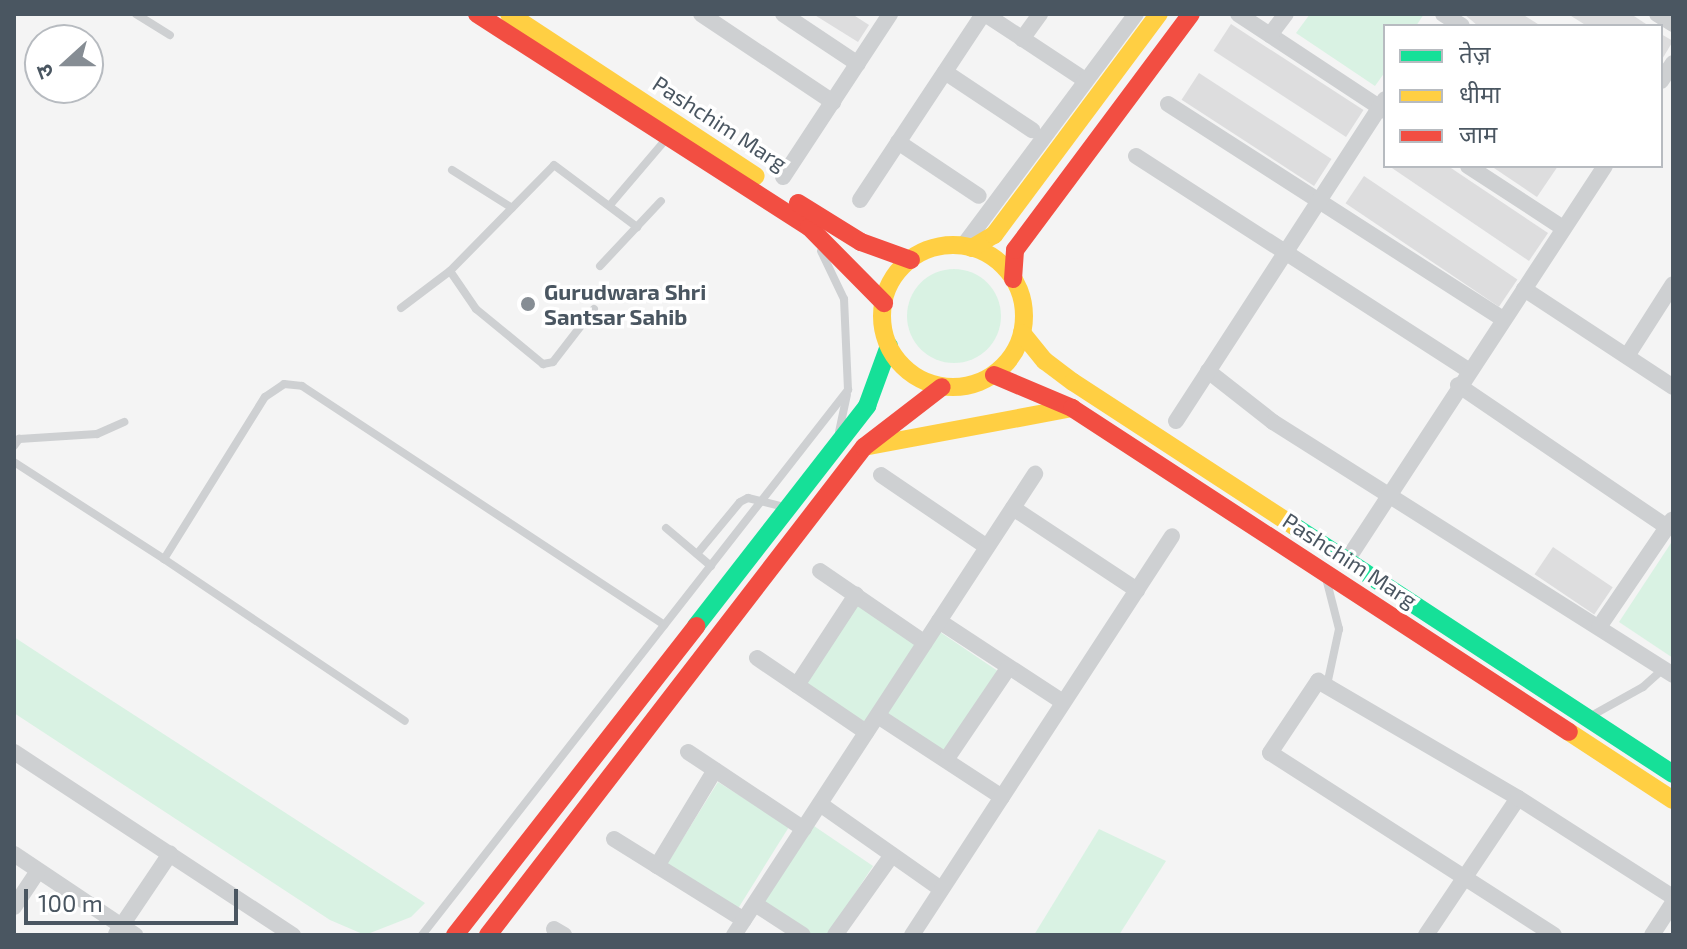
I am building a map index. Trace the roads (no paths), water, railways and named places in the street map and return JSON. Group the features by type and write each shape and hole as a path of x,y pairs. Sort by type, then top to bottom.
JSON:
{"main road":[{"name":"Pashchim Marg","path":"477,14 809,227 884,303"},
{"name":"Pashchim Marg","path":"509,14 848,234 911,260"},
{"path":"455,935 867,406 889,346 884,303 894,279 911,260 934,248 967,247 994,235 1159,14"},
{"path":"889,346 920,379 942,387 978,383 994,375 1007,363 1022,333 1024,310 1013,279 1015,250 1191,14"},
{"path":"967,247 988,255 1013,279"},
{"name":"Pashchim Marg","path":"1022,333 1045,361 1073,382 1673,774"},
{"name":"Pashchim Marg","path":"994,375 1072,408 1673,800"},
{"path":"488,935 864,447 942,387"},
{"path":"864,447 1072,408"}],"street":[{"path":"701,14 721,20 833,102"},
{"path":"783,14 858,64"},
{"path":"783,177 890,14"},
{"path":"860,200 984,14 1079,76"},
{"path":"1022,39 1040,14"},
{"path":"967,247 1136,14"},
{"path":"1176,421 1383,106 1238,14"},
{"path":"1270,35 1286,14"},
{"path":"1657,14 1673,24"},
{"path":"945,72 1032,130"},
{"path":"1168,104 1503,319"},
{"path":"898,142 979,196"},
{"path":"1136,156 1469,371"},
{"path":"1471,168 1563,228"},
{"path":"1353,551 1458,385 1604,168"},
{"path":"1627,356 1673,284"},
{"path":"1524,289 1673,387"},
{"path":"1208,371 1273,422 1390,491 1668,672"},
{"path":"1458,385 1670,523 1599,627"},
{"path":"734,935 1035,474"},
{"path":"881,475 987,547"},
{"path":"1013,508 1137,590"},
{"path":"912,935 1172,536"},
{"path":"820,571 925,643"},
{"path":"797,685 856,595"},
{"path":"939,621 1063,702"},
{"path":"757,658 866,732"},
{"path":"946,760 1009,667"},
{"path":"1554,935 1465,874 1270,753 1318,681 1518,798 1673,900 1652,935"},
{"path":"878,716 1002,797"},
{"path":"14,752 293,935"},
{"path":"688,752 804,829"},
{"path":"657,866 715,770"},
{"path":"1426,935 1518,798"},
{"path":"820,804 941,889"},
{"path":"614,839 744,920"},
{"path":"14,854 124,932 170,854"},
{"path":"835,935 892,855"},
{"path":"14,907 38,871"},
{"path":"755,904 803,935"}],"lane":[{"path":"136,14 170,35"},
{"path":"151,24 159,14"},
{"path":"610,205 668,137"},
{"path":"401,308 450,271 554,165 637,227"},
{"path":"452,170 512,208"},
{"path":"600,266 661,201"},
{"path":"809,227 844,299 848,390 836,445"},
{"path":"450,271 476,309 543,364 553,362 594,309"},
{"path":"164,559 265,397 284,384 302,386 664,625"},
{"path":"422,935 848,390"},
{"path":"14,446 19,439 97,434 124,422"},
{"path":"14,462 405,721"},
{"path":"697,554 740,502 760,502 787,508"},
{"path":"666,528 711,566"},
{"path":"1325,572 1339,629 1327,686"},
{"path":"1587,718 1668,672"}],"place":[{"name":"Gurudwara Shri Santsar Sahib","path":"528,304"}]}
